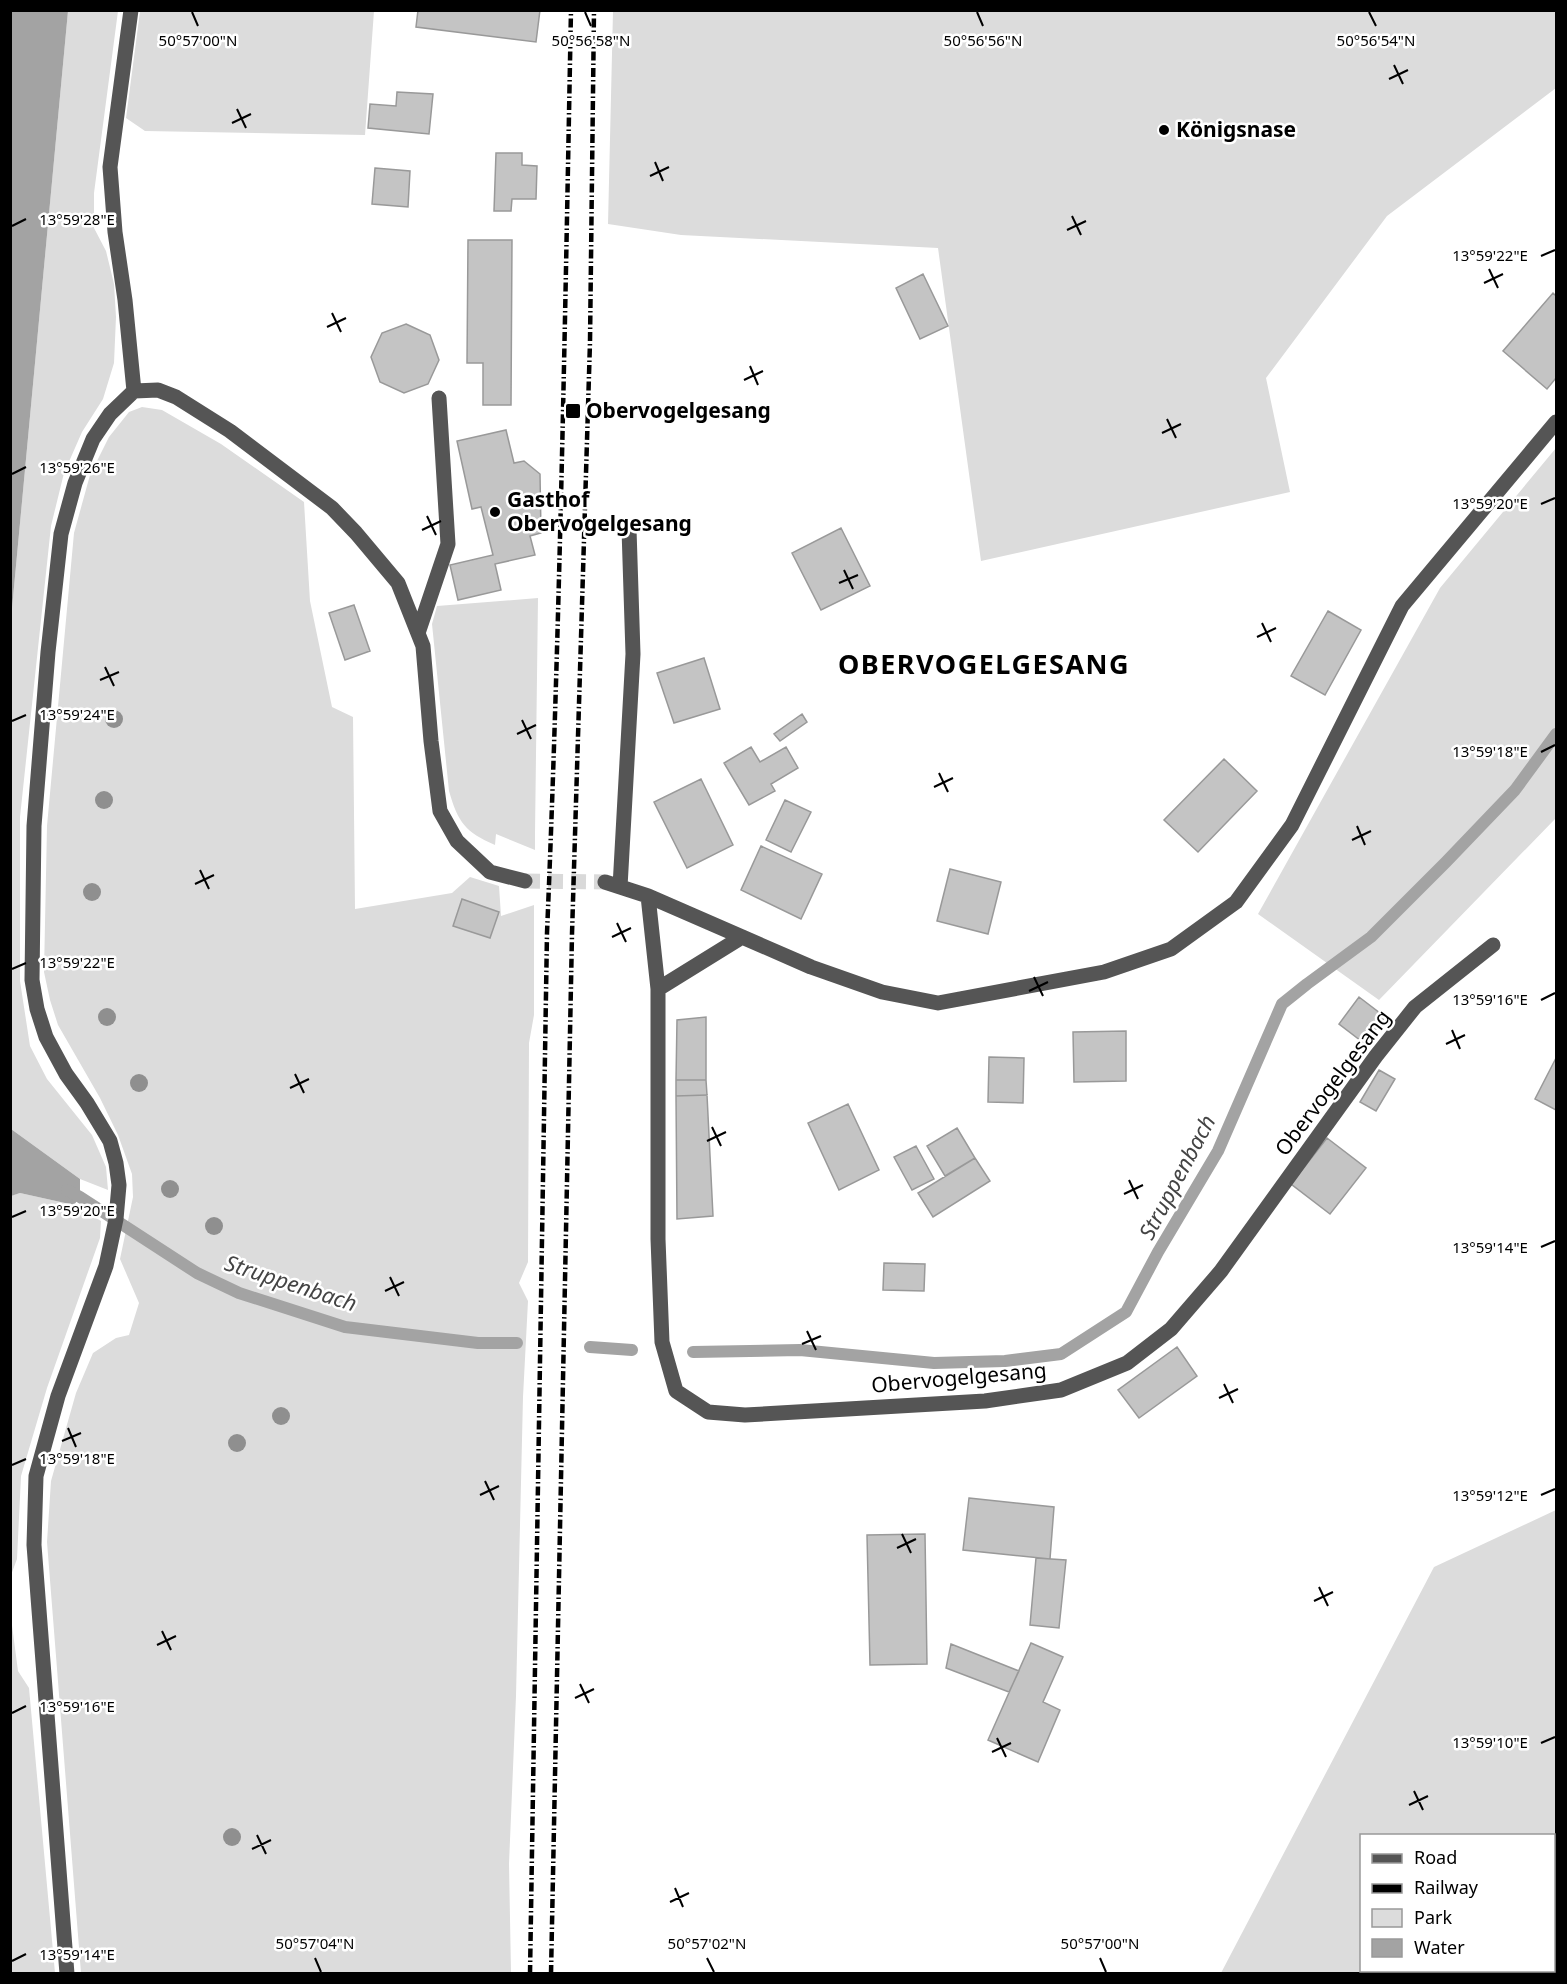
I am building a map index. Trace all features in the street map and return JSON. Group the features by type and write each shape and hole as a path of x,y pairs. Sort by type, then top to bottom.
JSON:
{"street":[{"path":"131,10 110,167 134,391"},
{"path":"67,1974 34,1545 36,1476 58,1396 106,1266 116,1219 119,1185 110,1141 66,1074 46,1037 37,1009 32,980 34,826 47,663 61,534 75,483 93,439 110,414 134,391 158,390 176,397 230,431 332,508 398,584 423,646 430,741 440,811 457,841 490,872 525,881"},
{"path":"418,633 448,544 439,398"},
{"path":"605,882 648,896 811,968 882,992 938,1003 1104,972 1172,949 1236,902 1292,825 1402,606 1557,423"},
{"path":"620,887 633,654 629,529"},
{"name":"Obervogelgesang","path":"648,896 658,989 658,1239 662,1342 676,1391 708,1412 745,1415 985,1401 1061,1390 1127,1363 1172,1329 1221,1271 1376,1056 1415,1007 1493,945"},
{"path":"658,989 742,936"}],"green space":[{"path":"68,11 118,11 94,193 94,228 106,251 114,284 116,317 114,363 103,399 82,432 64,473 51,526 20,817 20,981 30,1046 47,1079 92,1135 106,1167 108,1190 80,1179 11,1129 11,619"},
{"path":"140,11 374,11 365,135 145,131 126,118"},
{"path":"613,11 1556,11 1556,88 1387,216 1266,378 1290,492 981,561 938,248 681,235 608,224"},
{"path":"142,407 162,410 221,444 304,502 310,601 332,707 353,717 355,909 452,893 470,877 499,886 501,916 534,905 534,1015 529,1043 528,1262 519,1283 528,1301 509,1864 511,1973 81,1973 47,1542 51,1481 76,1393 93,1353 116,1338 129,1335 139,1303 120,1259 133,1197 132,1174 118,1135 100,1098 58,1025 44,972 47,826 74,533 90,475 109,437 129,412"},
{"path":"1556,448 1556,818 1379,1000 1258,914 1440,588"},
{"path":"538,598 535,850 496,834 495,845 476,835 464,825 456,811 449,791 432,624 437,606"},
{"path":"20,1193 74,1205 101,1221 100,1238 47,1388 21,1476 17,1559 11,1575 10,1196"},
{"path":"1556,1510 1556,1973 1221,1973 1434,1567"},
{"path":"10,1610 18,1671 29,1688 55,1973 11,1973"}],"water":[{"path":"10,11 68,11 11,619"},
{"path":"11,1129 80,1179 80,1197 74,1205 20,1193 11,1196"}],"building":[{"path":"418,10 540,10 536,42 416,27"},
{"path":"397,92 433,94 429,134 368,128 370,104 396,106"},
{"path":"496,153 522,153 522,165 537,166 536,199 512,199 511,211 494,211"},
{"path":"375,168 410,171 408,207 372,204"},
{"path":"468,240 512,240 511,405 483,405 483,363 467,363"},
{"path":"923,274 948,326 920,339 896,288"},
{"path":"1553,293 1556,296 1556,378 1547,389 1503,351"},
{"path":"406,324 430,335 439,360 428,384 404,393 380,382 371,357 382,333"},
{"path":"506,430 514,463 524,461 540,474 541,533 530,536 535,555 495,564 501,590 458,600 450,565 493,555 481,507 472,509 457,441"},
{"path":"841,528 870,586 821,610 792,553"},
{"path":"354,605 370,651 345,660 329,613"},
{"path":"1328,611 1361,630 1325,695 1291,676"},
{"path":"704,658 720,709 674,723 657,673"},
{"path":"802,714 807,722 780,741 774,734"},
{"path":"751,747 760,762 786,747 798,768 771,784 775,791 749,805 724,763"},
{"path":"1224,759 1257,791 1198,852 1164,820"},
{"path":"701,779 733,845 687,868 654,802"},
{"path":"785,800 811,812 791,852 766,840"},
{"path":"761,846 822,874 801,919 741,890"},
{"path":"950,869 1001,882 988,934 937,921"},
{"path":"462,899 499,912 490,938 453,926"},
{"path":"1359,997 1385,1017 1365,1044 1339,1024"},
{"path":"706,1017 706,1080 676,1080 677,1020"},
{"path":"1126,1031 1126,1081 1074,1082 1073,1032"},
{"path":"989,1057 1024,1058 1023,1103 988,1102"},
{"path":"1556,1058 1556,1110 1535,1099"},
{"path":"1379,1070 1395,1079 1376,1111 1360,1102"},
{"path":"676,1080 706,1080 707,1095 676,1096"},
{"path":"707,1095 713,1216 677,1219 676,1096"},
{"path":"848,1104 879,1170 839,1190 808,1123"},
{"path":"957,1128 975,1158 945,1176 927,1146"},
{"path":"1327,1138 1366,1168 1330,1214 1291,1184"},
{"path":"916,1146 934,1179 912,1190 894,1157"},
{"path":"975,1158 990,1181 933,1217 918,1193"},
{"path":"884,1263 925,1264 924,1291 883,1290"},
{"path":"1177,1347 1197,1376 1139,1418 1118,1390"},
{"path":"969,1498 1054,1507 1050,1559 963,1550"},
{"path":"925,1534 927,1664 870,1665 867,1535"},
{"path":"1036,1558 1066,1560 1059,1628 1030,1625"},
{"path":"1031,1643 1063,1657 1043,1702 1060,1710 1038,1762 988,1740"},
{"path":"951,1644 1019,1671 1009,1692 946,1668"}],"waterway":[{"name":"Struppenbach","path":"693,1352 800,1350 934,1363 1005,1361 1061,1354 1126,1312 1158,1252 1218,1151 1282,1004 1371,937 1515,790 1556,734"},
{"name":"Struppenbach","path":"67,1190 197,1273 239,1293 345,1327 478,1343 517,1343"},
{"name":"Struppenbach","path":"590,1347 632,1350"}],"tunnel":[{"path":"525,881 605,882"}],"railway":[{"path":"530,1974 547,933 559,587 571,10"},
{"path":"551,1974 572,934 590,342 594,10"}],"place":[{"name":"Königsnase","path":"1164,130"},
{"name":"Obervogelgesang","path":"573,411"},
{"name":"Gasthof Obervogelgesang","path":"495,512"}],"district":[{"name":"OBERVOGELGESANG","path":"984,665"}]}
